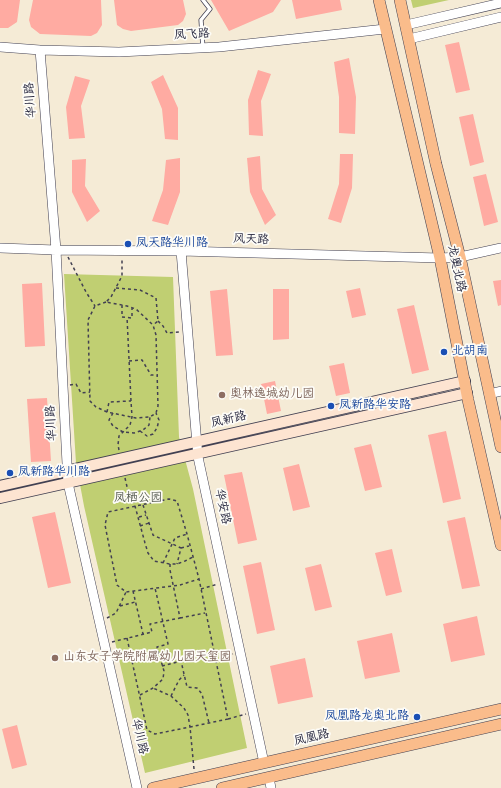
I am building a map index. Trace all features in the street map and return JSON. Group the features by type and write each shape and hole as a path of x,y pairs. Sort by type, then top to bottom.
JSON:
{"main road":[{"name":"龙奥北路","path":"379,0 440,258 464,381 501,545"},
{"name":"龙奥北路","path":"400,0 436,164 460,258 501,447"},
{"name":"凤新路","path":"0,486 464,381"},
{"path":"0,498 467,393"},
{"name":"凤凰路","path":"153,788 501,709"},
{"path":"222,788 270,783 501,724"}],"street":[{"path":"406,25 501,3"},
{"path":"409,39 501,18"},
{"name":"凤飞路","path":"0,47 40,50 119,52 219,47 385,29"},
{"name":"华川路","path":"40,50 60,250 68,483 137,788"},
{"name":"风天路","path":"0,248 460,258 501,248"},
{"name":"华安路","path":"181,251 198,454 264,764"},
{"path":"489,394 501,391"}],"lane":[{"path":"203,0 210,9 201,20 203,48"}],"path":[{"path":"60,250 95,306"},
{"path":"123,250 122,276 112,297 106,302 95,306 88,320 90,401 96,407 107,412 132,417 150,417 156,413"},
{"path":"116,288 140,290 156,298 158,321 167,333 175,332"},
{"path":"106,302 136,309 153,325 156,335 158,375 158,406 156,413 159,420 157,428 153,434 147,436 140,431"},
{"path":"122,305 122,317 132,318 132,308"},
{"path":"121,458 118,446 119,436 130,425 132,417 127,317"},
{"path":"153,325 158,321"},
{"path":"129,361 142,360 151,375 158,375"},
{"path":"71,385 76,384 81,393 90,392"},
{"path":"107,412 109,402 131,401"},
{"path":"113,413 109,420 113,426 123,432 134,434 149,426 150,417"},
{"path":"124,470 128,491 132,495 148,553 154,561 177,564 193,557"},
{"path":"199,579 180,585 126,592 117,585 106,524 108,512 169,499 177,501 199,579 228,719"},
{"path":"143,505 153,535 182,548 190,545"},
{"path":"138,518 146,515"},
{"path":"140,526 149,523"},
{"path":"163,563 175,538 187,534"},
{"path":"177,564 182,548"},
{"path":"170,564 180,618"},
{"path":"201,589 213,586"},
{"path":"140,695 153,688 163,679 164,671 157,647 168,644 155,588"},
{"path":"133,591 143,634"},
{"path":"109,618 116,613 126,592"},
{"path":"120,606 135,602"},
{"path":"104,644 152,632 150,624 206,613"},
{"path":"127,638 147,730 155,734 240,716"},
{"path":"215,658 228,655"},
{"path":"162,666 181,661 187,687 197,688 202,694 208,723"},
{"path":"171,696 179,680 184,675"},
{"path":"153,688 171,696 184,708 188,715 195,779"}],"green space":[{"path":"411,0 449,0 413,8"},
{"name":"凤栖公园","path":"64,274 173,277 179,437 193,489 247,748 145,773 84,506 76,463"}],"building":[{"path":"0,0 20,0 17,22 8,28 0,28"},
{"path":"33,0 101,0 102,25 97,33 91,36 40,34 31,27 29,20"},
{"path":"114,0 183,0 186,14 183,21 178,25 131,31 123,29 117,25"},
{"path":"211,0 281,0 273,12 229,31"},
{"path":"292,0 340,0 342,10 296,19"},
{"path":"459,42 470,90 456,93 445,45"},
{"path":"349,58 356,97 355,134 339,133 339,97 334,62"},
{"path":"258,70 271,74 261,101 263,136 249,135 248,100"},
{"path":"163,75 178,108 178,140 165,139 162,109 151,82"},
{"path":"75,76 90,80 81,106 85,138 69,139 66,107"},
{"path":"473,114 484,162 470,166 459,117"},
{"path":"340,154 353,154 352,188 341,223 328,219 339,184"},
{"path":"260,156 262,189 276,215 265,225 250,192 247,158"},
{"path":"180,158 180,192 168,225 152,221 163,190 166,160"},
{"path":"86,159 85,186 100,211 87,222 72,192 72,160"},
{"path":"486,174 498,222 484,226 473,177"},
{"path":"501,280 501,305 498,306 493,281"},
{"path":"42,283 45,346 25,347 22,284"},
{"path":"360,288 366,315 352,318 346,291"},
{"path":"227,289 233,355 216,356 210,291"},
{"path":"273,289 289,289 289,339 273,340"},
{"path":"414,305 429,370 412,374 397,309"},
{"path":"344,363 350,393 336,396 329,366"},
{"path":"275,381 281,411 267,414 261,384"},
{"path":"47,398 51,461 31,462 27,399"},
{"path":"446,431 461,499 443,503 428,435"},
{"path":"371,444 382,487 365,491 354,448"},
{"path":"299,464 310,507 293,511 283,468"},
{"path":"242,472 257,540 238,544 224,475"},
{"path":"55,512 71,583 48,588 32,517"},
{"path":"465,517 480,586 462,589 447,521"},
{"path":"392,549 402,592 386,596 375,553"},
{"path":"261,562 275,630 257,634 243,566"},
{"path":"321,564 332,607 315,611 305,568"},
{"path":"477,616 485,655 451,662 443,624"},
{"path":"392,633 400,672 365,679 357,641"},
{"path":"305,658 313,697 278,704 270,666"},
{"path":"17,725 27,765 12,769 2,729"}],"place":[{"name":"凤天路华川路","path":"128,244"},
{"name":"北胡南","path":"444,352"},
{"name":"奥林逸城幼儿园","path":"222,395"},
{"name":"凤新路华安路","path":"331,406"},
{"name":"凤新路华川路","path":"10,473"},
{"name":"山东女子学院附属幼儿园天玺园","path":"55,658"},
{"name":"凤凰路龙奥北路","path":"417,717"}]}
